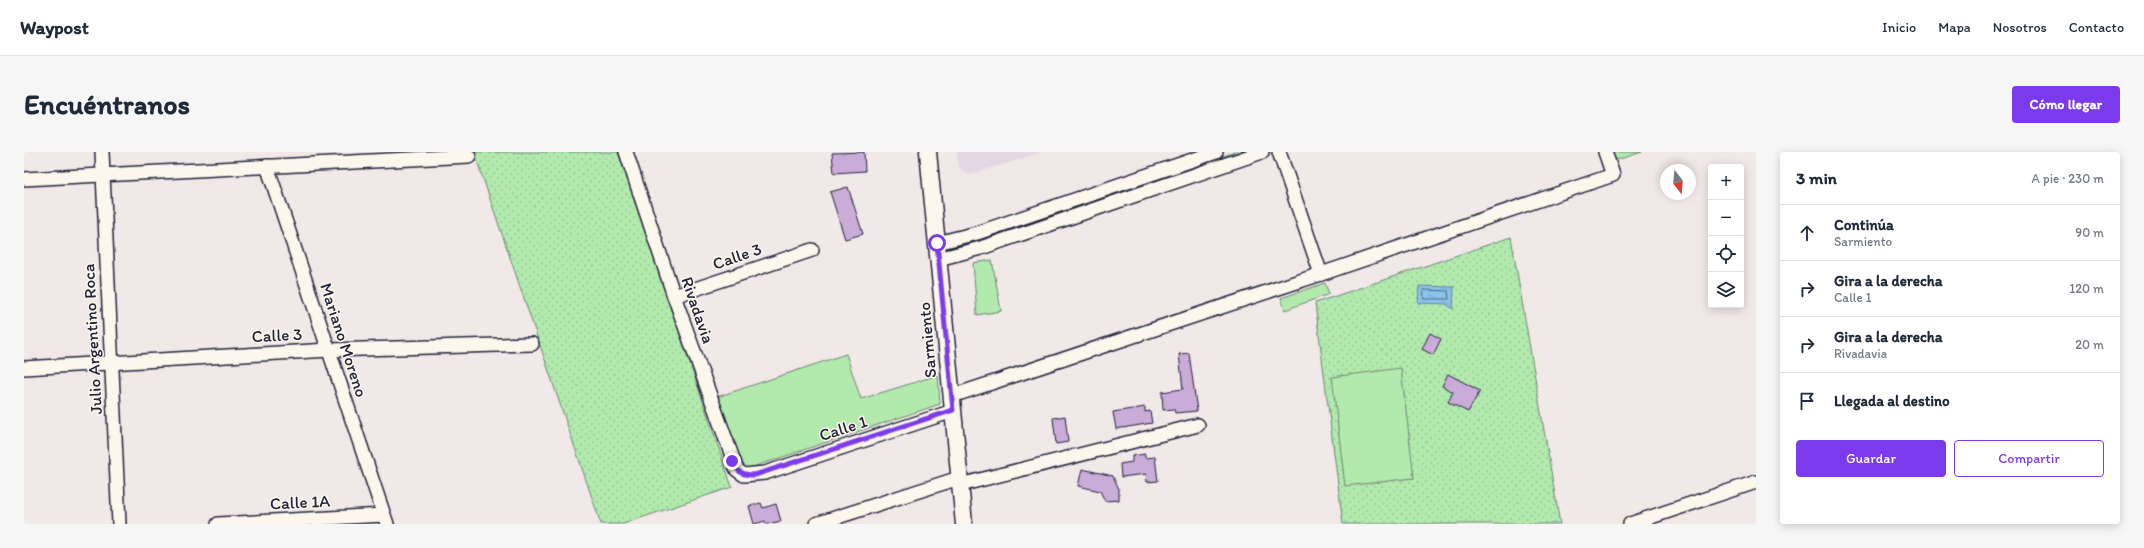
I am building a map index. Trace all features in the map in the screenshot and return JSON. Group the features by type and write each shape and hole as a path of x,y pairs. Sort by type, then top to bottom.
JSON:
{"street":[{"name":"Julio Argentino Roca","path":"102,152 119,524"},
{"name":"Rivadavia","path":"626,152 674,296 732,461 737,470 744,475"},
{"name":"Sarmiento","path":"928,152 964,524"},
{"path":"938,251 977,233 1216,152"},
{"path":"938,251 981,248 1262,152"},
{"path":"1279,152 1321,274"},
{"name":"Calle 1","path":"744,475 765,473 952,403 1321,274 1613,175 1605,152"},
{"path":"24,179 468,156"},
{"name":"Mariano Moreno","path":"267,166 385,520"},
{"name":"Calle 3","path":"674,296 812,250"},
{"name":"Calle 3","path":"24,368 329,350 532,344"},
{"path":"816,524 960,482 1198,425"},
{"path":"1630,524 1756,482"},
{"name":"Calle 1A","path":"218,524 385,520"}],"shaded area":[{"path":"957,152 1043,152 969,175 959,168"}],"green space":[{"path":"474,152 618,152 732,487 623,524 601,524"},
{"path":"1235,152 1245,152 1001,235 1000,232"},
{"path":"1609,152 1642,152 1617,160"},
{"path":"1511,237 1560,524 1343,524 1315,303"},
{"path":"992,260 1001,311 977,315 973,263"},
{"path":"1325,283 1329,294 1285,310 1281,298"},
{"path":"846,354 861,399 938,375 940,404 750,468 741,467 714,398"},
{"path":"1401,368 1414,478 1345,486 1332,377"}],"water":[{"path":"1419,286 1454,287 1453,309 1446,304 1418,303"}],"building":[{"path":"864,152 865,171 834,173 832,153"},
{"path":"848,187 863,234 845,239 830,192"},
{"path":"1430,333 1441,339 1433,355 1422,349"},
{"path":"1189,353 1197,411 1175,413 1174,409 1163,410 1162,392 1183,389 1179,354"},
{"path":"1448,374 1480,391 1468,412 1448,402 1453,392 1442,386"},
{"path":"1145,407 1145,412 1150,411 1152,423 1116,429 1113,412"},
{"path":"1065,416 1068,442 1056,444 1053,418"},
{"path":"1145,454 1145,458 1155,457 1158,481 1147,482 1146,474 1121,477 1120,464 1132,462 1132,456"},
{"path":"1082,469 1113,476 1119,489 1119,500 1105,501 1100,491 1078,486"},
{"path":"761,503 763,508 776,504 781,521 766,524 765,521 754,524 749,506"}],"route":[{"path":"732,461 737,470 744,475 765,473 953,410 937,243"}]}
